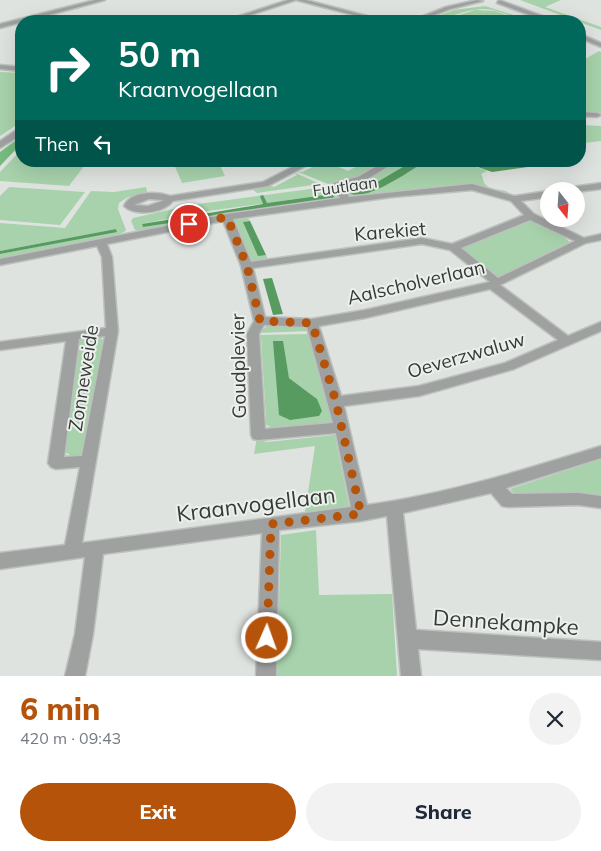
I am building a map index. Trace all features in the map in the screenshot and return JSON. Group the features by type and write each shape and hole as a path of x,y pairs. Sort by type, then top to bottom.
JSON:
{"street":[{"path":"43,15 102,0"},
{"path":"246,15 294,0"},
{"path":"300,0 359,15"},
{"path":"430,15 455,6 499,1 535,15"},
{"path":"485,2 523,15"},
{"path":"0,26 15,22"},
{"path":"586,34 601,40"},
{"path":"586,38 601,44"},
{"path":"0,67 15,68"},
{"path":"586,114 596,115"},
{"path":"0,145 15,135"},
{"path":"169,199 262,185 298,167"},
{"path":"346,200 337,184 361,179 382,167"},
{"path":"585,188 601,186"},
{"name":"Fuutlaan","path":"0,262 227,217 346,200 472,187 514,199"},
{"path":"514,199 540,195"},
{"path":"514,199 530,216 583,241"},
{"name":"Karekiet","path":"247,266 422,241 453,247 530,216"},
{"name":"Goudplevier","path":"227,217 247,266 260,321 253,334 258,435 342,427"},
{"name":"Aalscholverlaan","path":"260,321 312,323 365,314 494,283 583,241 601,237"},
{"name":"Zonneweide","path":"72,552 112,331 107,257 101,243"},
{"path":"453,247 494,283 567,341"},
{"path":"312,323 336,402 361,514"},
{"name":"Oeverzwaluw","path":"336,402 428,388 509,366 601,326"},
{"path":"0,346 112,331"},
{"name":"Zonneweide","path":"73,336 56,462 88,460"},
{"name":"Kraanvogellaan","path":"0,561 271,524 361,514 494,486 601,452"},
{"path":"494,486 508,501 578,499 601,502"},
{"path":"394,508 409,639 410,676"},
{"path":"266,676 271,524"},
{"path":"75,676 84,634 95,549"},
{"name":"Dennekampke","path":"409,639 601,652"}],"shaded area":[{"path":"520,0 561,0 545,7 567,15 560,15"},
{"path":"485,6 513,15 482,9 452,15 440,15 454,10"},
{"path":"475,10 495,11 506,15 459,15"},
{"path":"586,22 601,27 601,30 586,24"},
{"path":"599,51 601,52 601,114 586,113 586,59"},
{"path":"0,72 15,73 15,126 0,136"},
{"path":"586,125 601,126 601,141 586,143"},
{"path":"15,141 15,150 0,166 0,152"},
{"path":"15,156 15,167 83,167 69,186 0,181 0,172"},
{"path":"175,167 221,167 225,176 182,183"},
{"path":"313,167 339,167 348,171 356,167 379,167 359,178 328,184 296,171 302,172"},
{"path":"386,167 402,167 364,189 350,192 355,195 372,192 416,167 477,167 487,171 481,174 486,185 492,189 506,191 513,196 473,185 348,196 344,187 363,180"},
{"path":"403,167 416,167 377,190 357,195 350,193 365,189"},
{"path":"478,167 528,167 492,172"},
{"path":"293,172 320,184 257,193 251,188 269,185 274,187 297,175"},
{"path":"9,187 85,192 60,225 0,220 0,196"},
{"path":"146,187 147,192 128,197 119,203 118,209 126,230 120,234 68,247 0,259 0,254 117,231 116,229 0,251 0,223 65,228 91,191 114,192"},
{"path":"325,187 337,193 339,199 142,231 135,230 131,221 133,218 191,205","holes":["332,194 143,227 142,224 201,212"]},
{"path":"332,194 335,198 143,227 142,224 263,204 260,196 263,195 267,203"},
{"path":"248,218 250,221 244,222 258,255 266,255 270,263 250,265 233,220"},
{"path":"525,220 540,224 540,228 550,228 571,243 496,279 461,253 460,246"},
{"path":"250,221 266,255 258,256 243,222"},
{"path":"116,229 117,232 0,254 0,251"},
{"path":"272,278 283,314 273,315 263,279"},
{"path":"270,324 300,325 310,331 258,333"},
{"path":"311,334 336,418 329,425 275,430 262,422 261,419 266,418 261,338 257,338 257,335","holes":["285,360 289,378 313,396 319,416 286,419"]},
{"path":"86,337 100,337 105,342 81,456 73,457 62,450 77,342"},
{"path":"273,341 283,341 289,378 317,399 322,411 319,416 290,420 279,415"},
{"path":"335,435 349,506 305,512 315,446 254,454 257,437 259,440 267,442"},
{"path":"601,459 601,497 516,496 510,489"},
{"path":"316,530 319,595 392,594 397,676 277,676 281,535"}],"route":[{"path":"189,224 227,217 247,266 260,321 312,323 336,402 361,514 271,524 267,638"}]}
